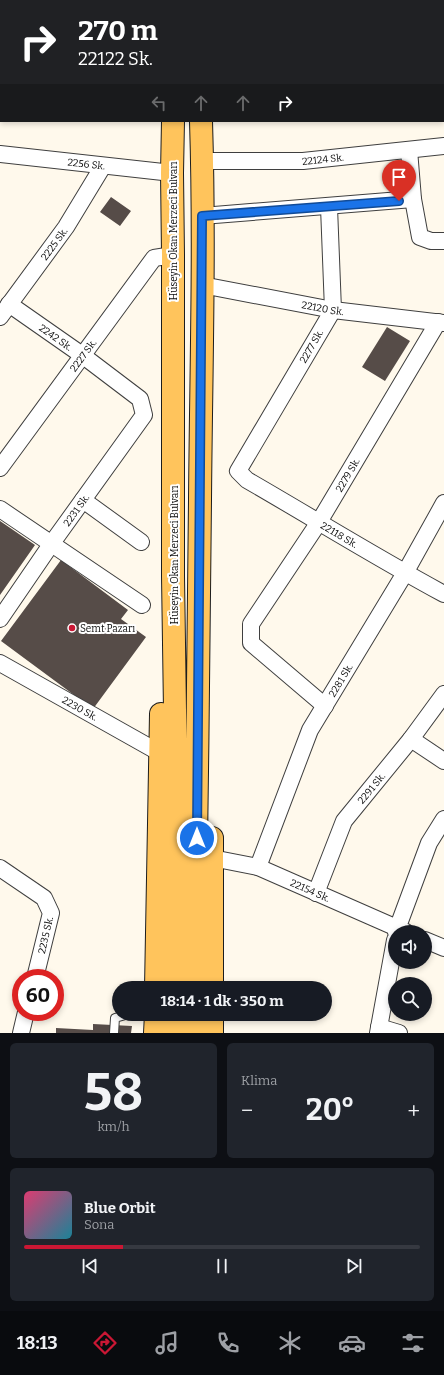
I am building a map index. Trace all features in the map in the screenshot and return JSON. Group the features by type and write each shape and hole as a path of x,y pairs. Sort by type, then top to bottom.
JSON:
{"main road":[{"name":"Hüseyin Okan Merzeci Bulvarı","path":"173,122 173,576 176,778 173,981"},
{"path":"194,981 197,845 202,286 201,122"},
{"path":"156,981 160,753 164,647 173,576"},
{"path":"199,578 211,648 212,981"},
{"path":"155,1033 156,1021"},
{"path":"172,1021 172,1033"},
{"path":"193,1033 194,1021"},
{"path":"212,1021 212,1033"}],"street":[{"name":"22124 Sk.","path":"202,161 303,161 444,146"},
{"path":"409,150 413,200 420,237 431,241 444,240"},
{"name":"2256 Sk.","path":"1,156 172,173"},
{"name":"2225 Sk.","path":"5,311 66,227 103,166"},
{"path":"202,216 413,200"},
{"path":"329,207 333,310"},
{"name":"2227 Sk.","path":"0,468 154,258 174,255"},
{"name":"22120 Sk.","path":"202,286 333,310 441,322"},
{"name":"2277 Sk.","path":"238,471 333,310"},
{"name":"2242 Sk.","path":"5,311 82,355 140,399"},
{"name":"2279 Sk.","path":"325,706 251,643 250,624 319,522 441,322"},
{"name":"2231 Sk.","path":"0,619 52,543 144,415 140,399"},
{"name":"22118 Sk.","path":"238,471 247,480 405,573 444,594"},
{"path":"83,500 140,542"},
{"name":"2281 Sk.","path":"258,867 310,730 405,573 444,503"},
{"path":"0,509 142,605"},
{"name":"2230 Sk.","path":"2,668 160,753"},
{"name":"2291 Sk.","path":"316,893 344,820 411,739 444,694"},
{"path":"411,739 444,761"},
{"path":"402,925 429,843 444,819"},
{"name":"22154 Sk.","path":"212,858 258,867 388,928"},
{"name":"2235 Sk.","path":"0,868 44,898 51,913 37,969"},
{"path":"432,943 444,948"},
{"path":"391,969 378,1030 399,1033"},
{"path":"21,1033 24,1021"}],"lane":[{"path":"114,1033 115,1021"}],"building":[{"path":"111,197 131,211 120,226 100,212"},
{"path":"387,327 410,341 385,381 362,367"},
{"path":"0,521 35,545 0,595"},
{"name":"Semt Pazarı","path":"61,560 128,610 121,619 146,637 93,709 1,641"},
{"path":"93,1024 132,1026 131,1033 56,1033 56,1028 93,1030"}],"place":[{"name":"Semt Pazarı","path":"72,628"}],"route":[{"path":"197,838 202,216 399,201"}]}
